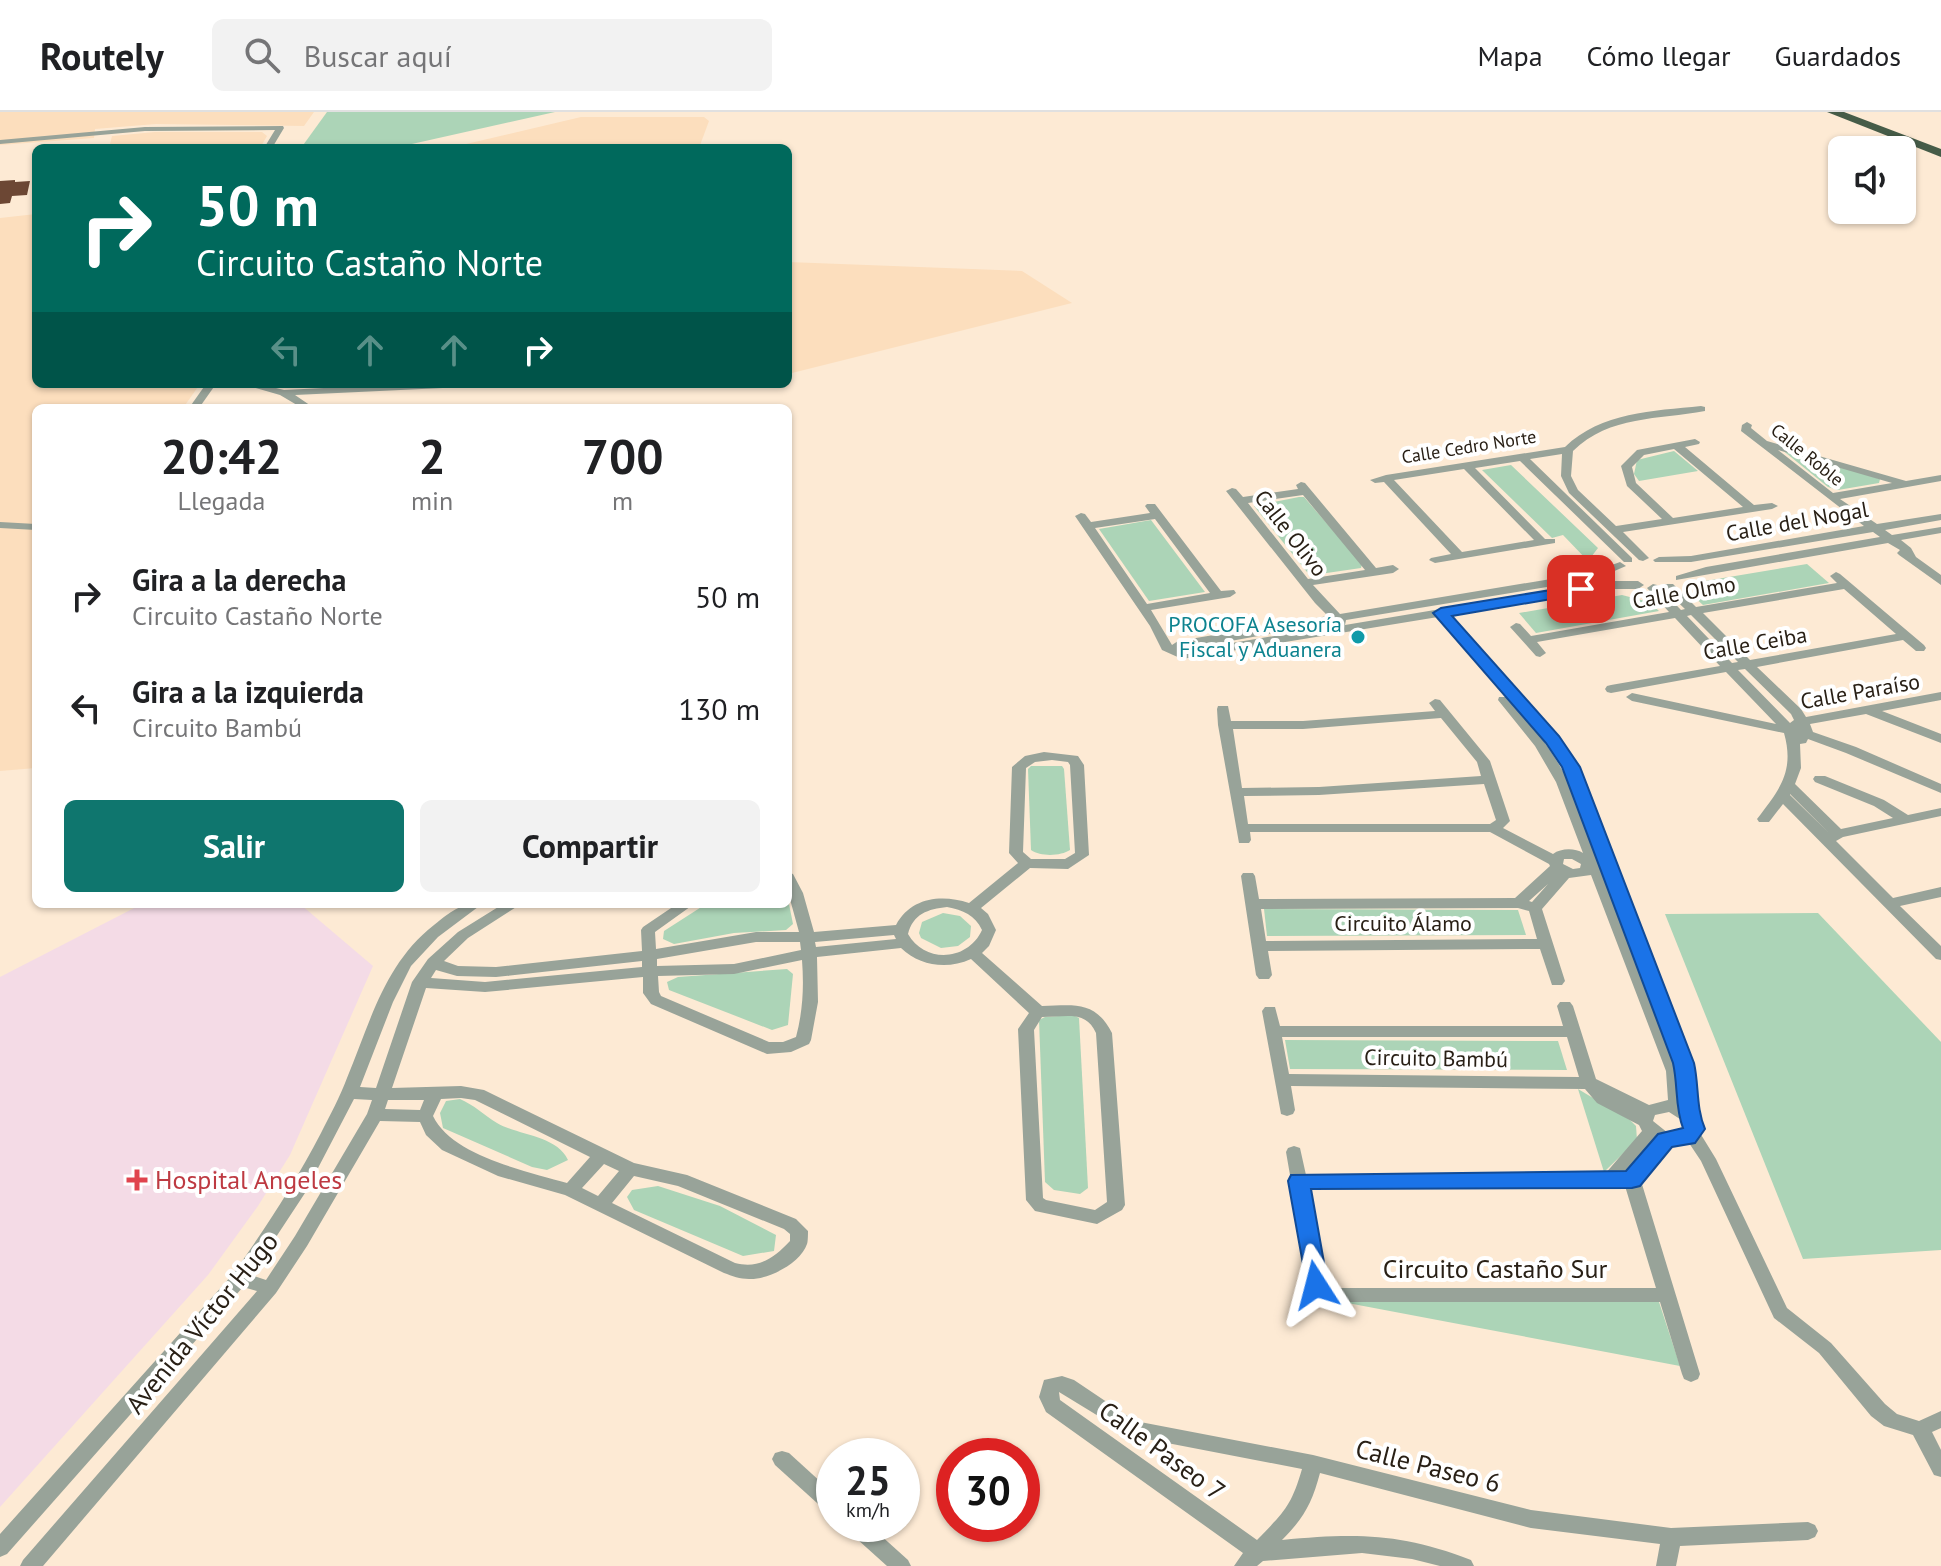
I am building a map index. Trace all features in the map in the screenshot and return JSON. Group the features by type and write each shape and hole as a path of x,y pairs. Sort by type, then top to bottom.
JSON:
{"highway":[{"path":"1833,112 1941,153"},
{"path":"1847,112 1884,123"},
{"path":"1854,112 1941,144"}],"street":[{"path":"0,142 145,129 279,130 270,144"},
{"path":"263,388 284,393 384,388"},
{"path":"284,393 302,404"},
{"path":"1643,558 1568,484 1565,467 1568,450 1587,433 1607,425 1701,409"},
{"name":"Calle Roble","path":"1747,425 1745,429 1941,581"},
{"path":"1671,522 1635,489 1626,472 1630,460 1641,452 1695,442"},
{"path":"1762,442 1906,484"},
{"path":"1676,445 1752,509"},
{"name":"Calle Cedro Norte","path":"1459,556 1381,479 1568,450"},
{"path":"1522,457 1624,563 1622,574 1638,585"},
{"path":"1435,560 1547,542 1466,465"},
{"path":"1831,497 1941,478"},
{"path":"1241,501 1303,488 1373,572"},
{"name":"Calle Olivo","path":"1232,491 1319,600 1318,604 1338,624"},
{"path":"1614,530 1772,506"},
{"path":"1143,608 1224,594 1154,511 1084,521 1143,608 1156,626 1157,634 1188,655 1338,624 1436,614 1609,585 1669,587 1680,578 1674,568 1659,560"},
{"name":"Calle del Nogal","path":"1338,624 1596,575 1643,558 1691,559 1941,517"},
{"path":"0,525 32,527"},
{"name":"Calle del Nogal","path":"1680,578 1941,530"},
{"path":"1927,570 1941,568"},
{"path":"1306,583 1393,569"},
{"path":"1836,576 1920,648"},
{"name":"Calle Olmo","path":"1528,640 1846,585"},
{"path":"1669,587 1748,664 1805,728 1941,789"},
{"path":"1653,588 1788,728 1796,747"},
{"path":"1436,614 1516,705 1551,757 1620,895 1684,1063 1688,1084 1686,1120 1681,1140 1603,1099 1589,1083 1565,1006"},
{"path":"1516,627 1540,653"},
{"name":"Calle Ceiba","path":"1611,689 1906,636"},
{"name":"Calle Paraíso","path":"1805,728 1868,710 1941,696"},
{"path":"1632,697 1788,728 1805,728"},
{"path":"1435,703 1483,761 1503,821 1496,826"},
{"path":"1902,704 1940,738"},
{"path":"1223,709 1243,834 1496,826 1563,862 1588,862 1586,872 1620,895"},
{"path":"1868,710 1940,738"},
{"path":"1225,725 1316,724 1445,714"},
{"path":"1764,819 1787,791 1796,747 1805,728"},
{"path":"972,908 1027,863 1068,864 1082,855 1077,765 1073,759 1037,757 1024,760 1019,767 1016,853 1027,863"},
{"path":"1820,779 1879,803 1906,820"},
{"path":"1236,792 1319,791 1489,780"},
{"path":"1787,791 1890,903 1935,941 1941,955"},
{"path":"1831,838 1941,812"},
{"path":"1519,903 1592,838"},
{"path":"1592,838 1601,881 1674,1071 1686,1120 1708,1159 1780,1313 1825,1348 1878,1410 1891,1420 1920,1429 1941,1419"},
{"path":"1557,981 1535,908 1563,862"},
{"path":"1248,876 1264,975"},
{"path":"680,908 651,925 648,930 651,993 656,1000 767,1048 785,1048 803,1040 807,1027 809,945 802,907 792,886"},
{"path":"1890,903 1941,892"},
{"path":"947,902 972,908 987,922 989,930 982,947 973,953 962,958 934,960 911,951 902,936 911,913 934,903 947,902"},
{"name":"Circuito Álamo","path":"1252,904 1519,903 1535,908"},
{"name":"Avenida Víctor Hugo","path":"0,1548 239,1279 273,1234 349,1093 398,974 431,935 467,908"},
{"path":"472,908 483,921"},
{"name":"Avenida Víctor Hugo","path":"30,1566 270,1288 375,1115 420,982 433,963 483,921 507,908"},
{"path":"649,963 734,969 809,945 902,936"},
{"path":"420,982 453,987 649,963 756,937 809,945"},
{"name":"Circuito Álamo","path":"1259,946 1546,944"},
{"path":"973,953 1038,1012 1087,1011 1100,1019 1104,1033 1116,1205 1097,1217 1041,1206 1035,1200 1026,1029 1038,1012"},
{"path":"433,963 472,973 517,977"},
{"path":"1270,1011 1287,1110"},
{"name":"Circuito Bambú","path":"1274,1032 1573,1031"},
{"name":"Circuito Bambú","path":"1282,1080 1589,1083"},
{"path":"349,1093 478,1094 630,1169 681,1180 790,1224 799,1231 799,1243 769,1270 742,1272 570,1190 504,1171 448,1146 432,1131 425,1116 435,1094"},
{"path":"1686,1120 1660,1106 1632,1180 1691,1374"},
{"path":"375,1115 425,1116"},
{"path":"1609,1180 1653,1126"},
{"path":"1294,1152 1299,1181 1632,1180"},
{"path":"570,1190 601,1156"},
{"path":"601,1205 630,1169"},
{"name":"Circuito Castaño Sur","path":"1299,1181 1316,1285 1323,1295 1667,1295"},
{"path":"239,1279 270,1288"},
{"name":"Calle Paseo 6","path":"1051,1386 1067,1386 1131,1428 1313,1463 1531,1519 1671,1537 1808,1531"},
{"name":"Calle Paseo 7","path":"1051,1386 1048,1397 1053,1406 1114,1449 1251,1559"},
{"path":"1114,1449 1131,1428"},
{"path":"1920,1429 1941,1469"},
{"path":"782,1459 816,1490"},
{"path":"1251,1559 1292,1517 1303,1500 1313,1463"},
{"path":"1666,1566 1671,1537"},
{"path":"874,1542 901,1566"},
{"path":"1251,1559 1376,1543 1432,1553 1464,1566"}],"shaded area":[{"path":"0,112 314,112 304,126 156,124 95,129 94,138 0,145"},
{"path":"581,117 704,117 709,121 700,144 466,144"},
{"path":"155,132 262,132 267,136 262,144 110,144 112,136"},
{"path":"32,214 32,388 197,388 186,404 32,404 32,768 0,771 0,218"},
{"path":"792,262 1022,271 1072,303 792,373"},
{"name":"Hospital Angeles","path":"134,908 305,908 373,966 290,1155 258,1206 208,1275 0,1507 0,977"}],"green space":[{"path":"327,112 555,112 412,144 304,144"},
{"path":"1781,449 1880,479 1879,483 1838,490 1828,487"},
{"path":"1674,451 1698,471 1639,481 1634,474 1637,460"},
{"path":"1511,465 1598,548 1588,561 1563,535 1552,538 1482,470"},
{"path":"1304,497 1362,564 1361,568 1313,575 1307,572 1254,506"},
{"path":"1151,520 1205,592 1149,601 1099,529"},
{"path":"1807,564 1829,583 1703,605 1693,596 1699,582"},
{"path":"1622,595 1649,602 1659,611 1536,633 1519,613"},
{"path":"1031,766 1062,766 1064,769 1070,850 1066,852 1045,855 1031,850 1028,769"},
{"path":"700,908 790,908 793,924 786,930 734,933 674,944 663,939 664,931"},
{"path":"1264,909 1518,910 1526,935 1267,936"},
{"path":"943,913 960,916 971,926 970,937 958,946 941,948 921,938 922,922"},
{"path":"1818,913 1941,1042 1941,1250 1803,1259 1665,914"},
{"path":"787,969 793,974 788,1025 772,1030 669,990 667,982 678,977"},
{"path":"1073,1015 1079,1018 1088,1188 1080,1194 1054,1190 1045,1182 1039,1020"},
{"path":"1285,1040 1558,1041 1567,1070 1290,1069"},
{"path":"1578,1089 1636,1126 1637,1140 1604,1172"},
{"path":"460,1099 497,1123 555,1146 568,1160 547,1170 532,1167 443,1128 440,1113 446,1101"},
{"path":"658,1186 720,1206 776,1235 774,1251 743,1256 634,1210 627,1197 632,1190"},
{"path":"1337,1301 1659,1302 1680,1366"}],"building":[{"path":"0,181 30,181 27,195 12,196 10,203 0,204"}],"place":[{"name":"PROCOFA Asesoría Fiscal y Aduanera","path":"1358,637"},
{"name":"Hospital Angeles","path":"137,1180"}],"route":[{"path":"1316,1285 1299,1181 1632,1180 1666,1139 1687,1138 1694,1129 1689,1117 1684,1063 1571,767 1553,739 1441,613 1581,589"}]}
